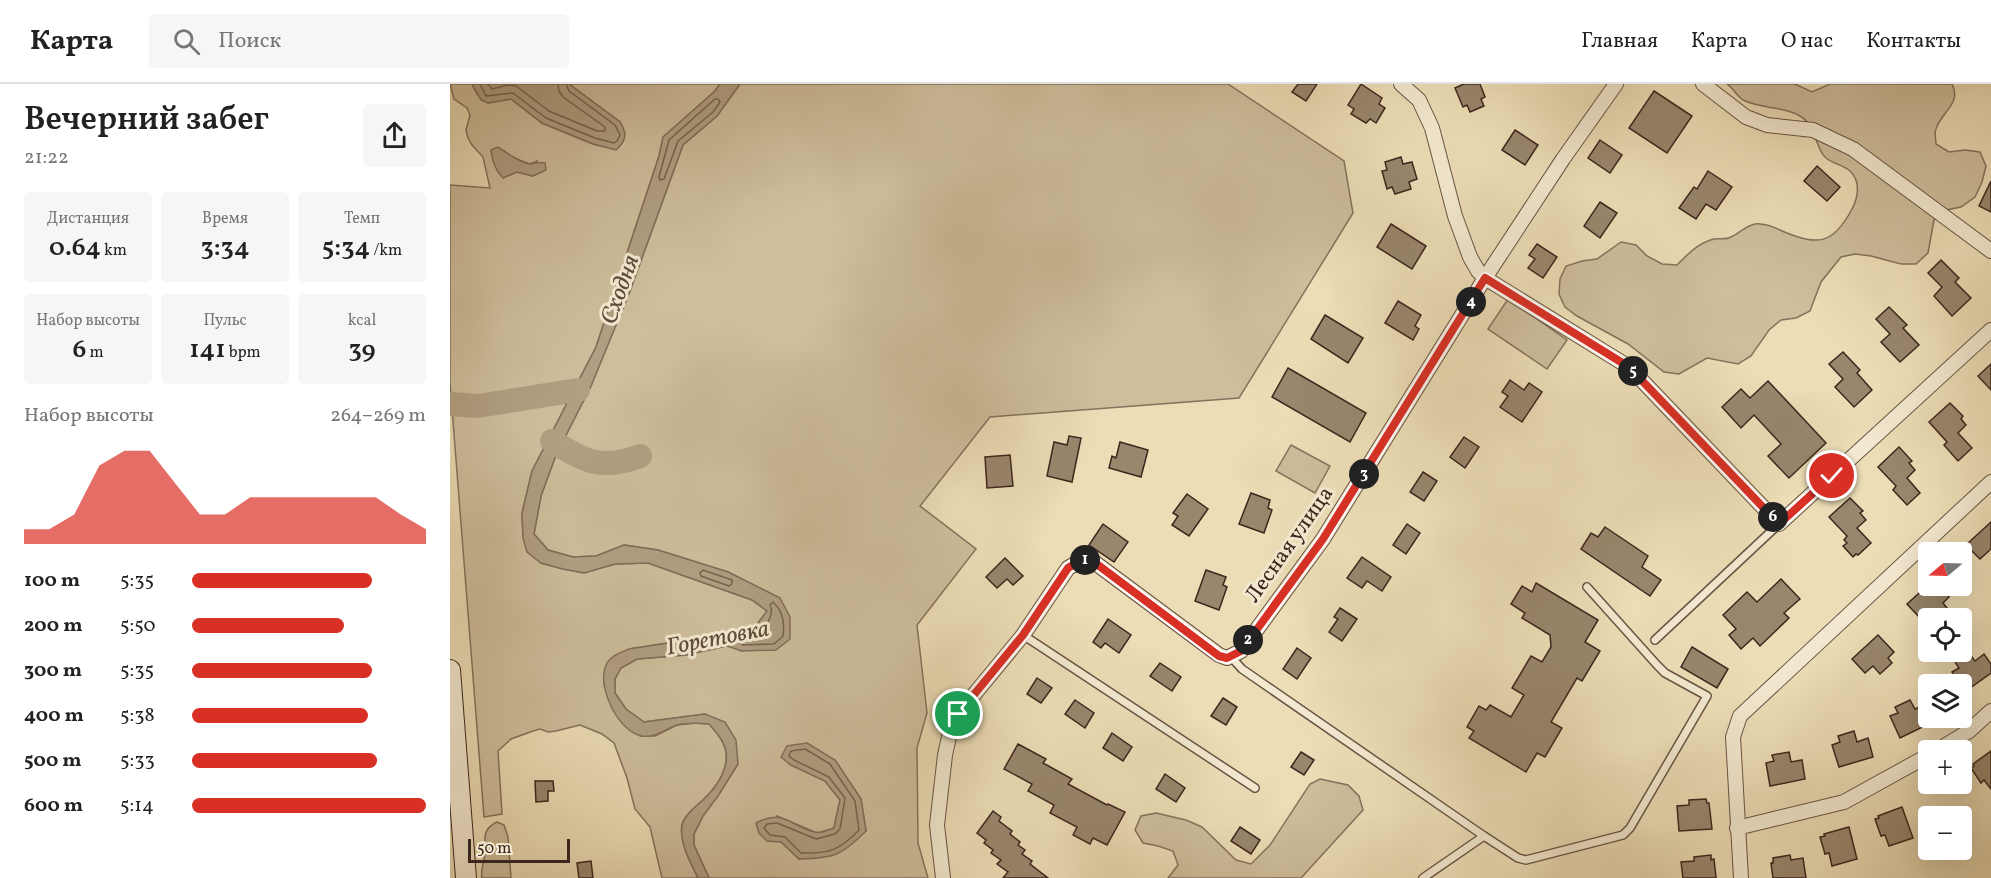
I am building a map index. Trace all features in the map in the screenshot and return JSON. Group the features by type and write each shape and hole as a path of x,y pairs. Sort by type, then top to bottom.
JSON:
{"main road":[{"path":"450,670 454,791 466,878"}],"street":[{"path":"1401,84 1419,100 1432,128 1455,216 1470,258 1478,271 1485,278 1629,367 1779,524 1991,330"},
{"name":"Лесная улица","path":"1231,657 1241,651 1323,539 1485,278 1563,159 1616,84"},
{"path":"1703,84 1746,117 1767,125 1813,130 1852,149 1991,251"},
{"path":"1741,878 1733,737 1740,716 1991,482"},
{"path":"943,878 937,825 945,755 951,728 958,714 1023,635 1068,568 1074,563 1087,560 1094,562 1219,656 1231,657"},
{"path":"1954,740 1969,731 1991,711"},
{"path":"1737,828 1844,802 1918,761"}],"lane":[{"path":"1655,640 1779,524"},
{"path":"1231,657 1242,669 1484,836 1518,858 1526,860 1623,835 1630,828 1707,696 1657,665 1587,587"},
{"path":"1023,635 1255,788"},
{"path":"1423,878 1484,836"}],"shaded area":[{"path":"450,84 472,84 477,94 488,103 511,99 542,123 601,146 620,122 569,84 720,84 663,138 596,347 532,471 522,513 523,538 541,563 584,573 615,564 648,563 752,600 767,611 753,630 629,649 604,685 640,736 655,736 677,725 710,724 724,745 726,759 720,779 708,796 687,815 682,825 684,846 698,878 662,878 650,827 635,809 614,743 602,734 580,725 556,731 548,732 540,729 533,731 511,739 498,751 502,814 484,817 450,383 450,185 490,188 483,157 468,138 466,130 470,115 467,108 454,99","holes":["504,151 530,164 537,161 533,176 517,172"]},
{"path":"740,84 1228,84 1344,161 1353,213 1239,398 990,417 920,506 976,549 917,625 927,713 917,748 918,843 928,878 709,878 694,845 694,834 703,816 738,764 705,714 644,722 626,709 615,693 615,679 621,668 637,659 686,655 727,645 742,651 780,598 728,572 658,550 624,545 596,556 573,557 548,550 534,534 541,496 556,455 591,386 630,291 683,145 717,116","holes":["835,760 861,799 866,831 799,859 781,842 777,816 817,833 834,828 840,800 825,781 791,765"]},
{"path":"1727,84 1795,84 1812,92 1830,84 1952,84 1953,103 1936,129 1936,144 1949,152 1965,150 1980,152 1986,166 1975,197 1961,207 1946,210 1934,220 1928,253 1916,264 1901,264 1855,254 1841,257 1821,282 1810,311 1796,318 1781,320 1769,330 1751,356 1738,364 1707,358 1679,374 1664,372 1628,344 1565,307 1559,294 1560,279 1566,266 1597,259 1621,242 1636,245 1647,256 1662,264 1677,265 1703,243 1714,239 1729,238 1755,224 1769,226 1805,239 1823,239 1831,236 1845,221 1857,195 1856,180 1853,175 1848,169 1822,154 1806,120 1793,113 1743,100"},
{"path":"1508,299 1567,340 1547,369 1488,329"},
{"path":"1291,445 1330,466 1315,493 1276,471"},
{"path":"1320,779 1348,785 1359,796 1363,810 1301,878 1168,878 1178,865 1173,851 1143,843 1135,830 1141,816 1156,813 1186,820 1202,827 1236,860 1251,864 1270,845 1310,784"},
{"path":"497,822 504,825 508,837 511,878 482,878 485,835 489,828"}],"water":[{"path":"472,84 569,84 620,122 625,133 624,140 616,150 593,144 542,123 511,99 488,103 481,100"},
{"name":"Горетовка","path":"720,84 740,84 717,116 683,145 630,291 591,386 556,455 541,496 534,534 548,550 573,557 596,556 624,545 658,550 728,572 780,598 790,617 790,639 776,650 742,651 727,646 686,655 637,659 621,668 615,679 615,693 626,709 644,722 705,714 725,722 736,740 738,764 703,816 694,834 694,845 709,878 698,878 684,846 682,825 687,815 708,796 720,779 726,759 724,745 709,724 681,724 647,736 634,733 618,719 612,709 605,687 606,664 611,658 629,649 753,630 767,611 752,600 648,563 615,564 584,573 541,563 527,552 523,538 522,513 532,471 596,347 659,156 663,137"},
{"path":"498,147 527,163 545,163 546,170 533,176 517,172 503,178 496,169 491,154 491,150"},
{"path":"807,743 835,760 861,799 866,831 850,846 836,854 821,858 799,859 781,842 767,841 759,833 756,823 774,817 817,832 825,832 834,828 840,800 825,781 791,765 781,757 787,746"}],"building":[{"path":"1298,84 1317,84 1306,101 1292,92"},
{"path":"1361,84 1382,98 1379,104 1385,108 1376,123 1370,119 1366,123 1351,114 1354,109 1348,105"},
{"path":"1464,84 1480,84 1485,97 1481,99 1484,106 1470,112 1467,105 1463,107 1455,88"},
{"path":"1654,91 1692,116 1667,153 1629,128"},
{"path":"1515,130 1538,145 1525,165 1502,150"},
{"path":"1600,140 1622,155 1610,173 1588,158"},
{"path":"1401,157 1403,164 1412,162 1417,179 1409,182 1411,189 1395,194 1392,187 1387,189 1382,171 1387,170 1385,162"},
{"path":"1817,166 1840,187 1827,201 1804,181"},
{"path":"1708,171 1732,187 1716,210 1706,204 1696,219 1679,208 1694,187 1697,189"},
{"path":"1991,181 1991,212 1979,206"},
{"path":"1600,202 1617,213 1600,238 1584,226"},
{"path":"1391,224 1426,246 1412,269 1377,247"},
{"path":"1537,244 1557,257 1543,278 1528,268 1535,259 1529,255"},
{"path":"1941,260 1959,278 1955,282 1971,298 1952,316 1934,296 1942,287 1928,273"},
{"path":"1398,301 1421,315 1415,326 1419,329 1413,340 1385,323"},
{"path":"1889,307 1907,325 1903,328 1919,345 1900,362 1881,342 1890,334 1876,319"},
{"path":"1325,315 1363,338 1348,363 1311,339"},
{"path":"1843,352 1860,370 1857,373 1872,390 1854,407 1835,387 1843,379 1829,364"},
{"path":"1991,364 1991,390 1978,376"},
{"path":"1288,368 1366,413 1350,442 1272,397"},
{"path":"1510,380 1524,390 1529,383 1542,392 1522,422 1500,407 1508,396 1502,392"},
{"path":"1768,381 1826,443 1789,478 1768,456 1781,444 1754,415 1741,428 1722,407 1741,389 1750,398"},
{"path":"1950,403 1963,416 1961,419 1966,425 1958,433 1972,448 1958,461 1944,445 1947,442 1929,422"},
{"path":"1069,436 1081,438 1072,482 1047,476 1054,442 1067,445"},
{"path":"1464,437 1479,447 1465,468 1450,457"},
{"path":"1120,442 1148,450 1141,477 1109,468 1112,456 1116,458"},
{"path":"1899,447 1912,461 1909,463 1915,470 1907,478 1920,493 1907,505 1893,490 1896,486 1878,467"},
{"path":"1010,455 1013,486 987,488 985,457"},
{"path":"1423,472 1437,481 1424,501 1410,492"},
{"path":"1251,493 1270,500 1268,508 1272,510 1264,533 1239,524"},
{"path":"1187,494 1208,509 1189,536 1172,525 1178,516 1173,513"},
{"path":"1850,498 1863,511 1860,513 1866,520 1857,528 1871,543 1853,557 1843,546 1847,543 1844,540 1847,536 1829,517"},
{"path":"1991,522 1991,549 1980,559 1972,551 1972,542 1969,542"},
{"path":"1103,524 1128,542 1114,562 1089,545"},
{"path":"1407,524 1420,533 1406,554 1393,545"},
{"path":"1605,527 1648,556 1642,567 1661,580 1650,596 1581,549 1591,533 1598,537"},
{"path":"1362,557 1391,577 1382,591 1367,581 1362,588 1347,578"},
{"path":"1005,558 1023,576 1013,585 1007,579 997,588 986,577"},
{"path":"1206,570 1226,577 1223,585 1227,587 1219,610 1195,601"},
{"path":"1781,579 1800,599 1784,613 1789,618 1760,646 1753,638 1741,649 1729,635 1736,629 1723,615 1747,592 1757,602"},
{"path":"1536,583 1598,620 1585,642 1600,651 1582,681 1577,678 1551,722 1562,728 1545,757 1537,753 1526,772 1469,738 1474,731 1467,727 1479,706 1486,710 1490,705 1511,717 1524,695 1512,688 1531,656 1542,662 1551,647 1550,635 1522,618 1525,613 1511,604 1522,586 1532,592"},
{"path":"1918,594 1918,596 1949,597 1943,603 1947,608 1918,608 1918,616 1907,604"},
{"path":"1340,608 1357,619 1342,641 1329,632 1338,619 1334,617"},
{"path":"1108,619 1131,635 1119,653 1105,643 1101,648 1093,642"},
{"path":"1878,635 1894,652 1888,658 1892,663 1880,674 1873,666 1865,673 1852,659"},
{"path":"1692,647 1728,669 1717,688 1681,667"},
{"path":"1297,648 1311,658 1297,679 1283,669"},
{"path":"1984,654 1991,664 1991,673 1972,687 1972,674 1953,674 1952,672 1959,668 1955,662 1972,662 1972,657 1975,661"},
{"path":"1160,663 1181,677 1172,691 1150,676"},
{"path":"1037,678 1052,688 1041,703 1027,694"},
{"path":"1223,698 1237,707 1226,725 1211,716"},
{"path":"1075,700 1094,713 1085,728 1065,714"},
{"path":"1910,700 1915,709 1918,708 1918,728 1921,728 1900,738 1890,716 1898,713 1895,707"},
{"path":"1854,731 1857,742 1868,738 1873,757 1839,767 1832,745 1840,742 1838,736"},
{"path":"1112,733 1132,747 1123,761 1103,748"},
{"path":"1018,744 1046,759 1043,763 1072,779 1068,784 1125,812 1107,845 1093,838 1090,844 1073,835 1077,827 1050,813 1054,805 1028,791 1032,784 1004,769"},
{"path":"1991,751 1991,789 1984,780 1981,783 1972,770 1973,764"},
{"path":"1301,752 1314,760 1304,775 1291,767"},
{"path":"1789,752 1791,762 1802,760 1805,779 1770,786 1766,763 1774,761 1772,755"},
{"path":"1165,774 1185,788 1176,802 1156,789"},
{"path":"535,781 553,781 554,791 548,791 548,801 536,802"},
{"path":"1706,799 1709,803 1712,829 1679,831 1677,806 1689,805 1689,800"},
{"path":"1902,807 1913,838 1889,846 1885,835 1881,836 1875,819"},
{"path":"993,811 1001,817 999,821 1012,831 1010,834 1020,842 1018,845 1025,850 1022,854 1032,861 1030,864 1048,878 1003,878 1008,872 997,864 1001,860 991,853 993,850 984,843 986,840 977,833"},
{"path":"1240,827 1260,840 1251,854 1231,841"},
{"path":"1849,827 1857,859 1832,866 1829,853 1825,854 1820,837"},
{"path":"1711,855 1711,860 1714,859 1716,878 1683,878 1681,862 1694,861 1694,857"},
{"path":"1790,855 1791,860 1803,858 1806,878 1773,878 1771,863 1773,863 1773,858"},
{"path":"591,861 593,878 579,878 577,863"}],"waterway":[{"name":"Сходня","path":"450,404 478,406 578,390"},
{"path":"552,441 594,462 614,463 640,456"}],"route":[{"path":"958,714 1023,635 1068,568 1080,561 1094,562 1219,656 1227,658 1241,651 1323,539 1485,278 1629,367 1779,524 1832,476"}]}
